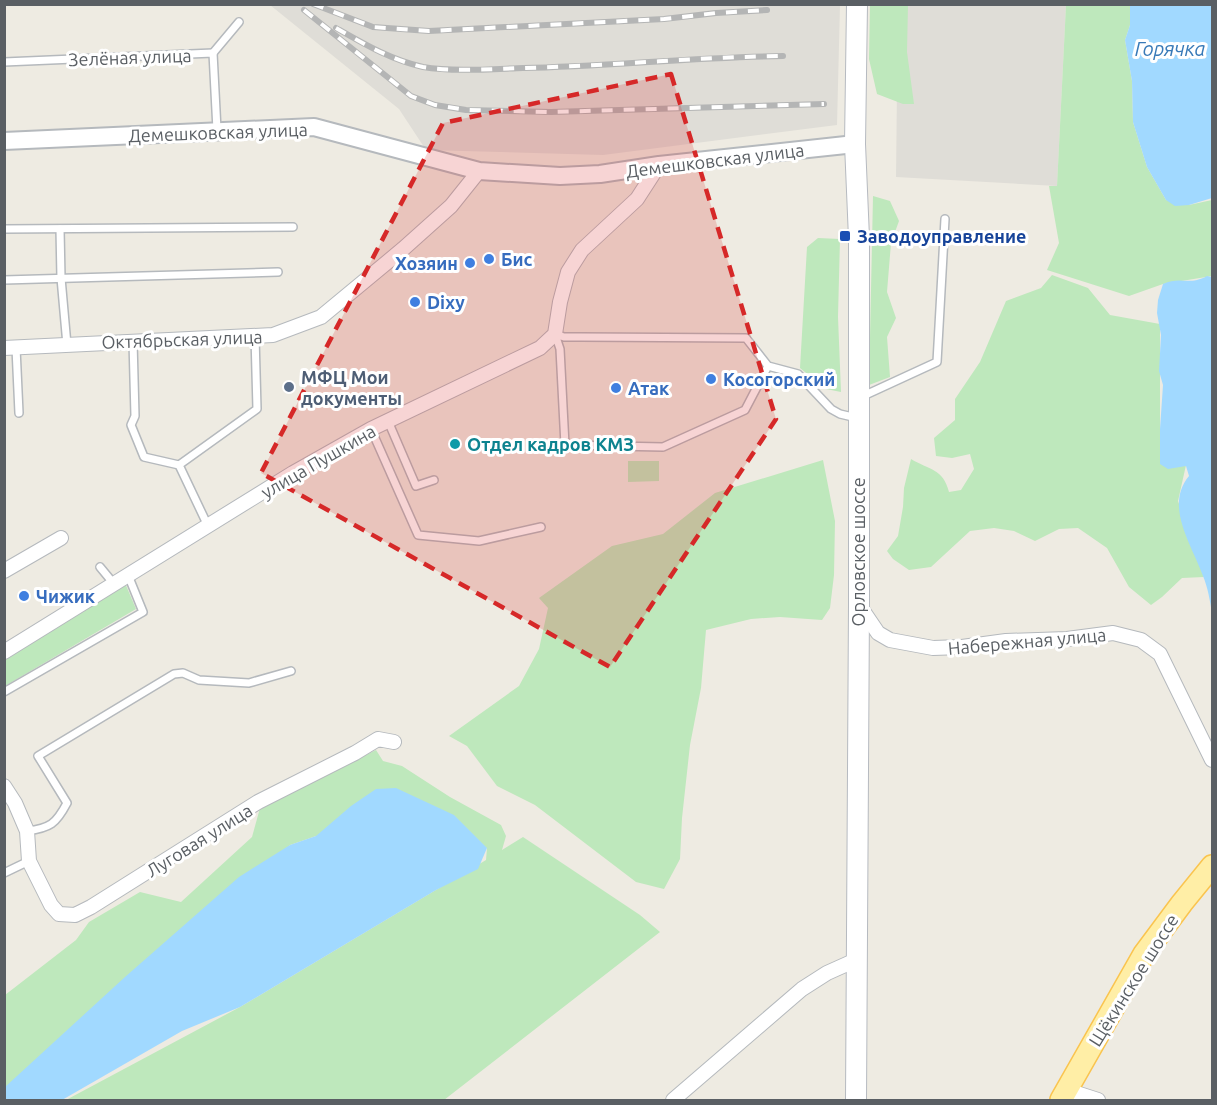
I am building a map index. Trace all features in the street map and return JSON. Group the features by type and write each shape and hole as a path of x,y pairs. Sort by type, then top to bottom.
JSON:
{"main road":[{"name":"Орловское шоссе","path":"856,1101 859,606 859,209 855,144 857,4"},
{"name":"Щёкинское шоссе","path":"1064,1095 1144,954 1212,866"}],"street":[{"name":"Демешковская улица","path":"4,141 314,127 479,171 560,176 600,174 659,165 855,144"},
{"path":"555,334 568,272 582,250 637,199 659,165"},
{"name":"Октябрьская улица","path":"10,348 273,335 321,317 451,206 479,171"},
{"name":"улица Пушкина","path":"4,652 293,473 371,429 540,348 555,334"},
{"path":"4,571 62,538"},
{"name":"Набережная улица","path":"859,606 878,633 890,640 933,648 1006,641 1067,639 1113,633 1141,640 1160,654 1212,760"},
{"name":"Луговая улица","path":"4,786 15,803 27,831 29,861 51,905 58,914 75,915 111,895 258,802 378,739 394,742"},
{"path":"673,1101 802,989 827,973 856,960"},
{"path":"1064,1095 1098,1101"}],"lane":[{"path":"213,53 239,22"},
{"name":"Зелёная улица","path":"4,62 213,53 217,132"},
{"path":"858,398 937,362 945,219"},
{"path":"4,229 293,226"},
{"path":"60,229 61,278 67,345"},
{"path":"4,280 278,272"},
{"path":"768,366 745,411 663,447 565,445 560,349 555,334 573,337 746,338 768,366 798,374 831,409 858,419"},
{"path":"133,341 135,416 131,425 144,457 179,465 257,409 255,336"},
{"path":"10,348 19,413"},
{"path":"388,421 416,486 434,480"},
{"path":"371,429 418,535 479,541 541,527"},
{"path":"179,465 207,526"},
{"path":"100,567 114,585"},
{"path":"4,692 143,612 128,575"},
{"path":"27,831 45,829 59,818 67,803 38,756 174,674 183,673 199,680 249,683 291,671"},
{"path":"4,873 29,861"}],"highlighted area":[{"path":"671,74 776,419 610,667 261,473 443,123"}],"shaded area":[{"path":"270,5 840,5 837,125 603,155 426,150 399,109"},
{"path":"902,5 1066,5 1057,186 896,177 897,88"}],"green space":[{"path":"870,5 908,5 907,52 914,104 903,104 877,94 869,59"},
{"path":"1066,5 1130,5 1130,25 1125,40 1132,81 1133,122 1147,167 1166,200 1189,205 1212,200 1212,276 1163,284 1129,296 1047,270 1059,243 1049,186 1057,186"},
{"path":"873,196 890,201 899,221 891,243 887,292 896,318 887,337 890,377 869,385"},
{"path":"818,238 840,239 838,317 841,392 826,389 800,368 807,247"},
{"path":"1052,275 1088,288 1110,315 1160,324 1160,464 1186,465 1178,501 1204,577 1182,578 1151,605 1129,587 1107,548 1078,528 1059,529 1035,541 1014,531 994,528 970,531 931,567 909,570 893,559 887,551 898,536 904,488 911,459 939,474 949,492 961,490 974,469 970,454 952,458 936,456 934,438 955,420 955,399 980,362 1006,301 1041,288"},
{"path":"823,460 835,521 834,575 830,608 822,620 780,617 751,619 706,630 701,688 690,745 680,859 664,889 636,882 535,805 497,786 467,746 449,736 519,686 539,649 548,608 539,598 612,546 663,534 715,493"},
{"path":"628,461 659,461 659,481 628,482"},
{"path":"125,583 136,609 5,686 5,657"},
{"path":"376,750 383,761 402,766 450,797 501,825 506,836 502,850 523,837 640,915 660,932 444,1100 66,1100 240,1007 486,860 487,848 316,836 290,845 5,1090 5,995 76,940 89,922 140,892 181,902 252,837 260,808"}],"water":[{"name":"Горячка","path":"1130,5 1212,5 1212,198 1189,205 1175,206 1166,200 1147,167 1133,122 1132,81 1125,40 1130,25"},
{"path":"1207,276 1212,277 1212,613 1206,585 1182,526 1179,500 1182,488 1189,476 1186,466 1168,469 1160,464 1163,385 1159,371 1161,335 1157,313 1163,284 1201,279"},
{"path":"396,788 454,815 487,848 478,869 436,890 240,1007 182,1031 62,1100 5,1100 5,1087 239,877 290,845 316,836 351,806 376,789"}],"railway":[{"path":"313,4 373,27 429,31 664,19 767,10"},
{"path":"304,10 411,96 435,105 466,110 551,112 824,104"},
{"path":"336,28 400,60 423,67 447,69 556,67 783,56"}],"place":[{"name":"Заводоуправление","path":"845,236"},
{"name":"Бис","path":"489,259"},
{"name":"Хозяин","path":"470,263"},
{"name":"Dixy","path":"415,302"},
{"name":"Косогорский","path":"711,379"},
{"name":"МФЦ Мои документы","path":"289,387"},
{"name":"Атак","path":"616,388"},
{"name":"Отдел кадров КМЗ","path":"455,444"},
{"name":"Чижик","path":"24,596"}]}
